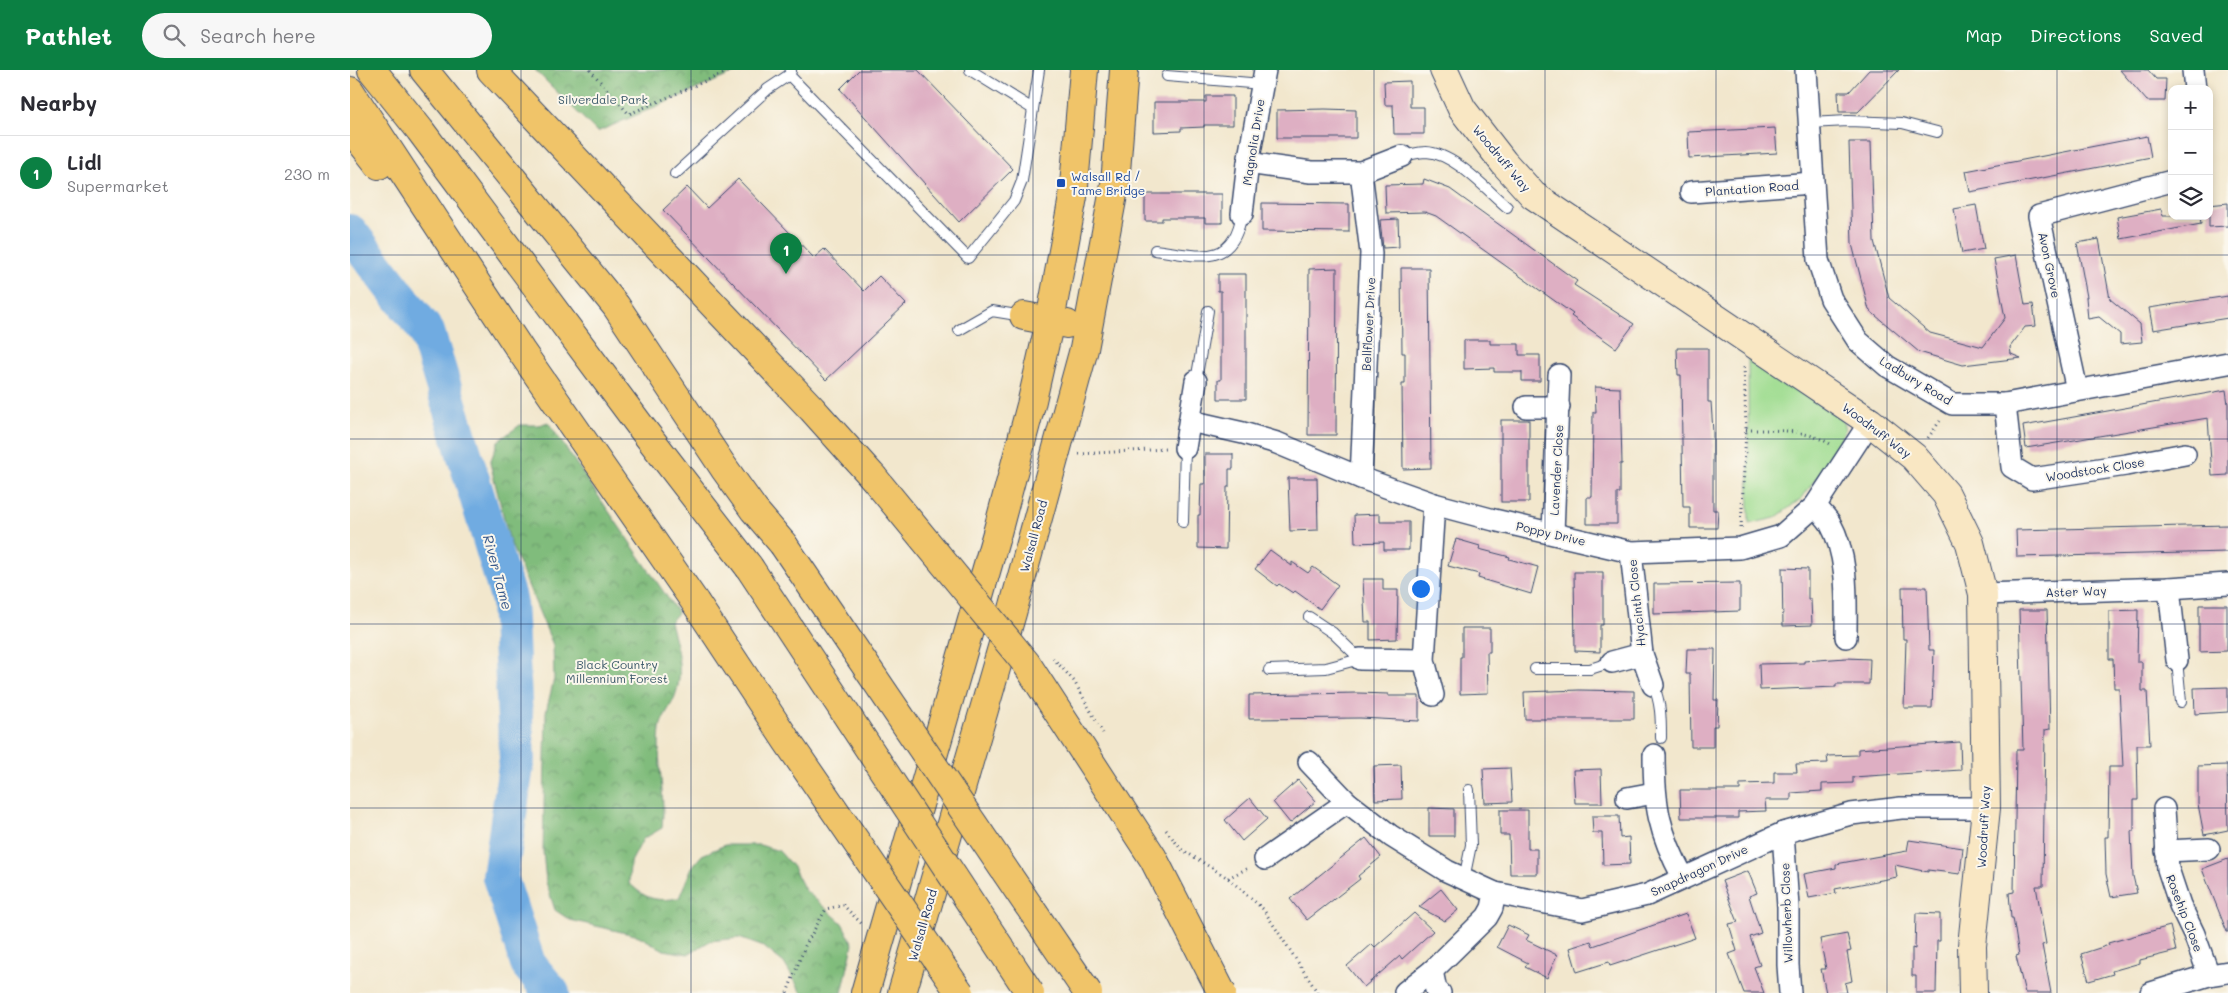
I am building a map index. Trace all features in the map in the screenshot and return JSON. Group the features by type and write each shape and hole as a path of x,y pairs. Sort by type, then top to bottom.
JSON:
{"main road":[{"path":"372,70 420,130 641,427 749,567 1030,993"},
{"path":"424,70 616,306 724,468 754,510 783,544 1088,993"},
{"path":"491,70 812,408 873,477 1026,663 1153,858 1222,993"},
{"path":"865,993 997,533 1031,405 1037,319 1073,197 1084,70"},
{"name":"Walsall Road","path":"902,993 1012,613 1088,327 1115,184 1124,70"},
{"path":"350,91 521,351 695,602 787,741 960,993"},
{"path":"350,128 521,351"},
{"path":"1037,319 1088,327"}],"street":[{"name":"Woodruff Way","path":"1444,70 1462,109 1504,163 1533,195 1870,422 1914,457 1946,494 1970,543 1983,594 1986,808 1972,946 1974,993"},
{"name":"Ladbury Road","path":"1806,70 1818,260 1830,299 1858,341 1887,366 1952,404 2005,404 2228,363"},
{"path":"2193,70 2195,85"},
{"name":"Magnolia Drive","path":"1242,214 1248,163 1263,77"},
{"path":"1248,163 1311,172 1361,172 1402,156"},
{"name":"Bellflower Drive","path":"1361,172 1371,254 1361,478"},
{"name":"Avon Grove","path":"2077,390 2039,216 2168,182"},
{"name":"Plantation Road","path":"1691,192 1813,183"},
{"name":"Lavender Close","path":"1553,533 1559,375"},
{"path":"1185,448 1196,381"},
{"name":"Woodstock Close","path":"2005,404 2012,467 2032,479 2185,454"},
{"name":"Lavender Close","path":"1526,407 1559,408"},
{"name":"Poppy Drive","path":"1190,421 1243,432 1277,443 1361,478 1434,504 1631,552 1740,548 1781,536 1815,506 1847,454 1870,422"},
{"path":"1433,695 1424,660 1434,504"},
{"path":"1815,506 1830,522 1854,580 1846,637"},
{"name":"Hyacinth Close","path":"1631,552 1642,654 1653,685"},
{"name":"Aster Way","path":"1983,594 2169,588 2228,584"},
{"path":"2169,588 2177,660"},
{"name":"Hyacinth Close","path":"1612,662 1642,654"},
{"path":"1360,659 1424,660"},
{"path":"1658,746 1654,793 1669,851 1683,877"},
{"name":"Snapdragon Drive","path":"1309,762 1347,802 1392,836 1447,871 1495,893 1582,910 1647,895 1783,833 1851,814 1901,808 1986,808"},
{"path":"1627,798 1654,793"},
{"path":"1265,860 1347,802"},
{"name":"Rosehip Close","path":"2164,809 2168,869 2180,905 2194,934 2218,973"},
{"name":"Willowherb Close","path":"1783,833 1788,907 1790,993"},
{"path":"2166,851 2208,849"},
{"path":"1405,992 1432,971 1487,917 1492,908 1495,893"},
{"path":"1432,971 1436,990 1440,993"},
{"path":"2151,993 2218,973"}],"lane":[{"path":"970,70 1033,108"},
{"path":"675,174 768,89 790,72 968,258 1014,201 1022,181 1039,70"},
{"path":"1167,76 1263,77"},
{"path":"1810,124 1848,121 1902,123 1937,132"},
{"path":"1402,156 1425,152 1439,155 1454,162 1507,207"},
{"path":"1155,250 1207,256 1221,253 1232,242 1240,228 1242,214"},
{"path":"958,330 992,311 1037,319"},
{"path":"1196,381 1208,311"},
{"path":"1183,522 1185,448"},
{"path":"1309,617 1333,633 1360,659"},
{"path":"1269,670 1326,668 1360,659"},
{"path":"2177,660 2181,702"},
{"path":"1535,668 1590,668 1612,662"},
{"path":"1653,685 1658,696 1658,746"},
{"path":"1464,879 1471,845 1470,790"}],"path":[{"path":"590,70 629,114 731,70"},
{"path":"1740,548 1746,430 1743,336"},
{"path":"1914,457 1952,404"},
{"path":"1746,430 1790,430 1821,438 1847,454"},
{"path":"1071,454 1122,453 1185,448"},
{"path":"1048,653 1074,681 1106,740"},
{"path":"1163,827 1180,849 1228,878 1263,909 1318,993"},
{"path":"787,993 805,946 826,908 843,906 864,926"}],"green space":[{"name":"Silverdale Park","path":"535,70 741,70 597,132"},
{"path":"1748,357 1842,419 1845,430 1832,456 1802,498 1775,518 1749,524"},
{"name":"Black Country Millennium Forest","path":"548,422 678,613 670,622 678,657 678,684 675,697 660,728 659,741 663,803 662,828 643,839 630,864 629,883 641,893 651,898 663,900 679,898 692,867 702,855 725,845 760,845 779,851 793,867 805,890 842,923 853,944 842,993 802,993 784,963 764,947 739,938 710,941 688,954 664,950 639,936 570,920 555,910 546,882 543,851 546,712 554,679 553,645 510,542 490,463 498,441 520,425 539,425"}],"building":[{"path":"859,70 918,70 1013,169 959,222 840,89"},
{"path":"1869,70 1899,70 1858,112 1839,112 1838,92 1849,92"},
{"path":"2120,70 2148,70 2156,79 2166,79 2165,101 2147,101"},
{"path":"1410,81 1410,107 1424,107 1424,134 1394,134 1393,105 1385,105 1384,82"},
{"path":"1206,96 1233,96 1233,125 1204,125 1204,127 1181,128 1181,131 1154,132 1154,102 1206,102"},
{"path":"1277,110 1356,110 1356,138 1277,138"},
{"path":"1775,128 1777,153 1689,158 1688,132"},
{"path":"2147,136 2151,157 1970,192 1966,171"},
{"path":"1849,142 1871,142 1874,241 1889,298 1930,333 1983,347 2005,318 1994,259 2016,255 2025,305 2033,304 2036,326 2025,327 2010,347 2011,354 2021,358 1963,365 1919,352 1869,310 1852,244"},
{"path":"738,179 814,258 824,249 864,291 879,276 906,304 826,380 663,210 687,187 707,208"},
{"path":"1424,179 1450,189 1577,281 1574,285 1634,324 1616,348 1571,316 1573,314 1436,216 1425,212 1386,213 1385,185 1423,184"},
{"path":"1145,194 1222,194 1222,223 1205,223 1205,218 1162,218 1162,221 1145,221"},
{"path":"1262,203 1349,204 1349,232 1262,231"},
{"path":"2228,203 2228,226 2209,227 2209,220 2213,220 2213,205"},
{"path":"1976,205 1984,249 1962,253 1954,209"},
{"path":"2161,209 2163,216 2168,216 2168,220 2200,220 2201,224 2121,239 2117,217"},
{"path":"1398,219 1399,247 1383,248 1380,220"},
{"path":"2099,239 2110,299 2140,324 2142,342 2120,344 2120,334 2099,317 2088,319 2087,297 2077,243"},
{"path":"1337,268 1336,435 1308,435 1309,269"},
{"path":"1401,268 1429,268 1431,468 1403,469 1402,384 1405,384 1405,353 1402,353"},
{"path":"1218,274 1246,274 1246,399 1218,399 1218,380 1221,380 1221,291 1218,291"},
{"path":"2228,296 2228,318 2153,330 2149,308"},
{"path":"1464,340 1490,340 1490,344 1519,344 1519,355 1540,355 1540,381 1522,381 1522,372 1494,372 1494,368 1464,369"},
{"path":"1677,348 1708,348 1708,402 1711,402 1713,432 1713,510 1718,510 1717,528 1690,528 1690,507 1683,507 1681,375 1678,375"},
{"path":"1595,387 1620,388 1622,464 1620,464 1620,493 1617,493 1617,524 1587,524 1587,497 1592,497 1593,412 1596,412"},
{"path":"2226,390 2228,404 2228,475 2212,476 2208,418 2026,448 2023,426"},
{"path":"1501,420 1529,420 1529,502 1501,502"},
{"path":"1205,454 1233,454 1233,469 1229,469 1229,487 1227,487 1226,549 1198,548 1198,515 1200,515 1201,484 1205,484"},
{"path":"1288,478 1317,478 1318,530 1290,531"},
{"path":"1380,514 1380,522 1409,522 1409,550 1384,550 1384,542 1355,543 1354,515"},
{"path":"2228,525 2228,552 2017,557 2016,530"},
{"path":"1456,539 1480,546 1479,549 1538,567 1531,594 1478,578 1479,574 1448,566"},
{"path":"1270,550 1292,566 1292,562 1308,573 1313,567 1338,585 1320,609 1295,591 1293,593 1279,584 1277,586 1255,569"},
{"path":"1782,568 1808,569 1808,599 1811,599 1812,625 1783,626"},
{"path":"1574,572 1603,572 1603,625 1600,625 1600,652 1575,651"},
{"path":"1363,579 1383,579 1383,590 1398,590 1397,639 1370,640 1370,622 1365,622"},
{"path":"1740,583 1740,611 1654,614 1654,584"},
{"path":"1902,587 1927,587 1929,650 1934,650 1932,708 1904,708 1906,639 1903,639"},
{"path":"2199,605 2227,605 2227,651 2199,652"},
{"path":"2019,610 2047,610 2050,729 2045,730 2043,886 2036,886 2046,944 2042,945 2051,993 2025,993 2016,956 2019,955 2013,918 2011,918 2009,893 2014,892 2016,750 2023,750"},
{"path":"2138,610 2137,662 2142,662 2142,691 2147,691 2150,745 2137,745 2138,800 2134,800 2134,831 2131,831 2133,876 2137,893 2111,897 2106,874 2105,837 2108,837 2109,767 2123,767 2119,688 2114,688 2113,659 2109,659 2109,611"},
{"path":"1462,628 1490,628 1490,652 1487,652 1488,693 1460,694"},
{"path":"1687,649 1715,649 1714,700 1718,700 1717,726 1713,726 1713,747 1691,747 1690,674 1686,674"},
{"path":"1846,658 1870,659 1869,684 1836,684 1836,687 1760,690 1759,664 1804,663 1804,661"},
{"path":"2228,687 2228,712 2195,714 2194,688"},
{"path":"1634,691 1634,719 1525,719 1524,692"},
{"path":"1388,694 1388,696 1419,696 1419,721 1360,718 1249,719 1249,695"},
{"path":"1960,742 1961,770 1853,777 1853,783 1822,784 1822,791 1791,793 1791,800 1765,800 1766,811 1738,812 1738,818 1681,818 1680,790 1740,790 1740,784 1774,783 1774,772 1797,772 1796,764 1828,763 1827,756 1858,755 1858,749"},
{"path":"1401,765 1402,799 1375,800 1374,766"},
{"path":"2227,765 2228,830 2204,835 2198,804 2198,766"},
{"path":"1510,768 1512,802 1485,803 1483,769"},
{"path":"1601,769 1602,803 1575,803 1573,770"},
{"path":"1298,780 1316,801 1290,823 1273,802"},
{"path":"1250,798 1267,819 1242,841 1225,820"},
{"path":"1429,808 1454,809 1454,836 1429,836"},
{"path":"1500,810 1528,810 1528,849 1537,849 1537,874 1510,874 1509,835 1500,835"},
{"path":"1592,816 1619,816 1620,838 1629,837 1630,864 1603,865 1602,833 1593,833"},
{"path":"1366,838 1381,857 1358,876 1360,879 1307,920 1290,899"},
{"path":"1909,840 1963,848 1960,874 1928,870 1928,872 1895,865 1897,877 1835,889 1836,893 1809,898 1804,874 1836,868 1836,864 1907,851"},
{"path":"2228,859 2228,932 2227,932 2202,869"},
{"path":"1748,871 1757,893 1749,896 1761,933 1750,937 1760,965 1754,967 1764,993 1744,993 1729,954 1737,951 1729,924 1738,922 1722,881"},
{"path":"1441,889 1458,910 1445,921 1419,907"},
{"path":"1414,913 1433,931 1402,959 1400,956 1364,987 1347,966 1372,944 1375,947"},
{"path":"1916,913 1940,914 1940,941 1937,941 1936,993 1916,993 1916,976 1912,976 1912,948 1915,949"},
{"path":"1686,914 1695,938 1610,966 1609,962 1577,972 1570,948 1591,941 1593,946"},
{"path":"1508,925 1529,935 1526,940 1557,955 1547,978 1525,967 1528,963 1497,947"},
{"path":"2170,926 2176,951 2140,960 2140,963 2112,971 2113,974 2089,981 2081,954 2109,945 2108,943"},
{"path":"1847,934 1851,951 1847,952 1852,981 1845,983 1847,993 1826,993 1821,969 1826,969 1820,939"}],"waterway":[{"name":"River Tame","path":"350,232 427,332 509,601 517,759 500,877 528,964 552,993"}],"place":[{"name":"Walsall Rd / Tame Bridge","path":"1061,183"},
{"name":"Lidl","path":"786,274"}]}
